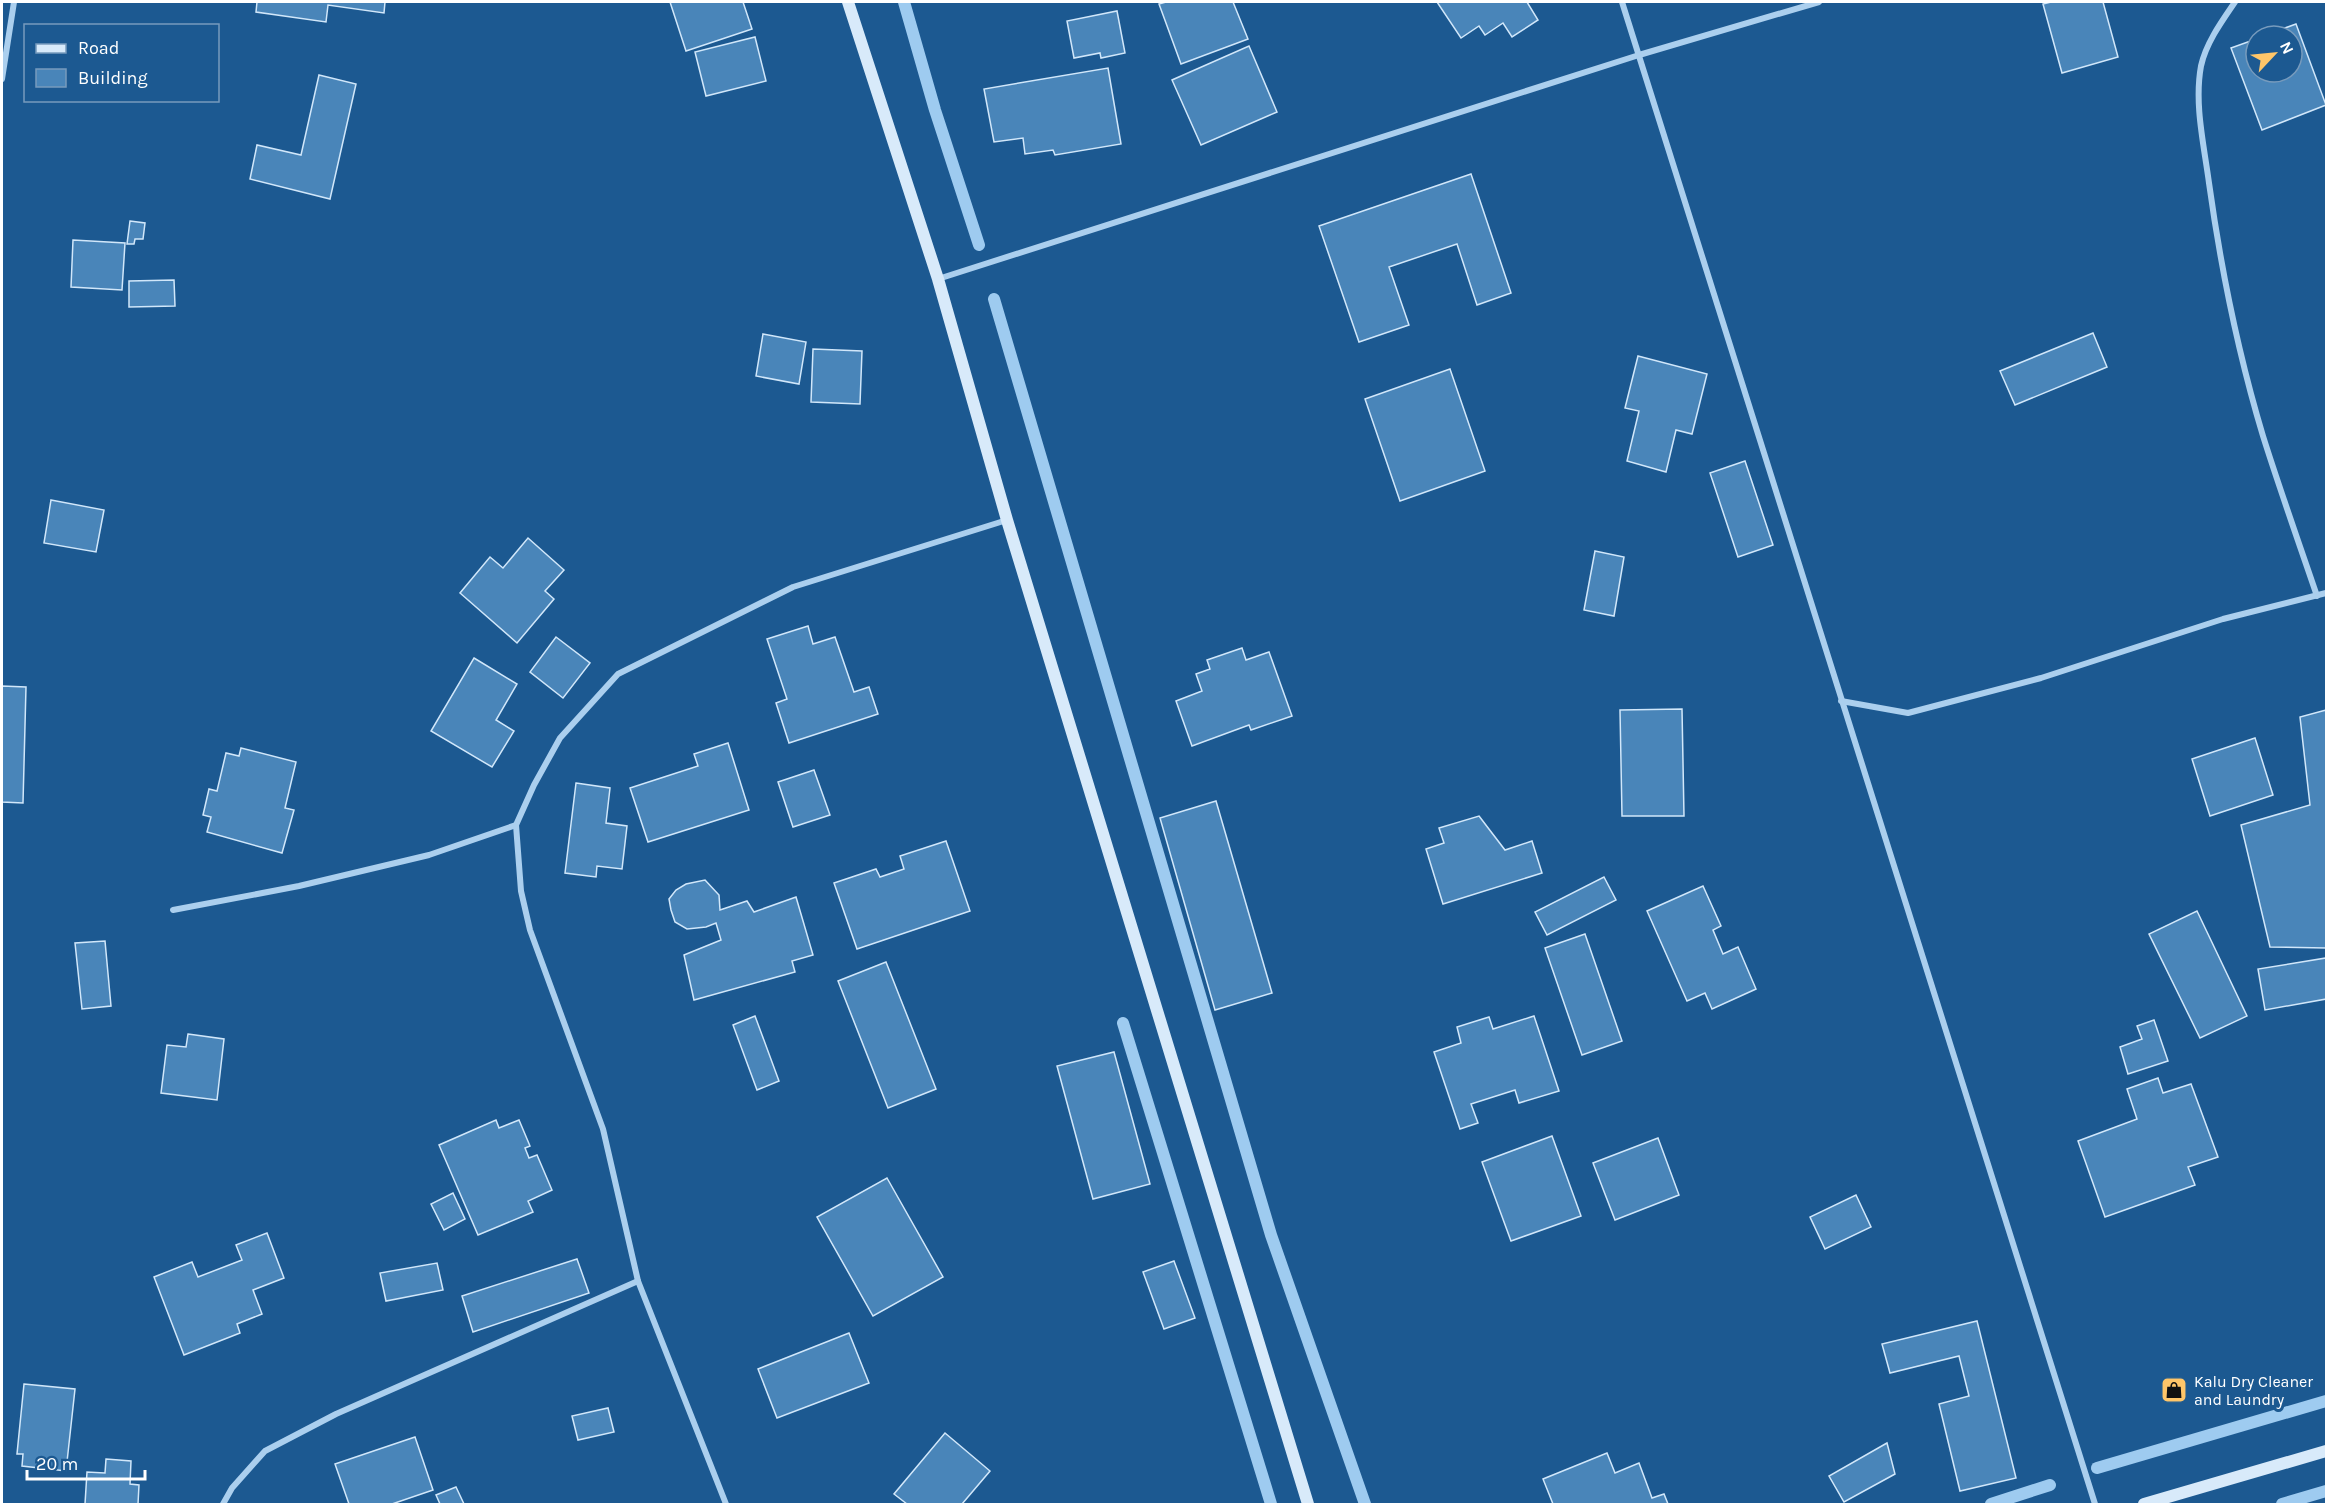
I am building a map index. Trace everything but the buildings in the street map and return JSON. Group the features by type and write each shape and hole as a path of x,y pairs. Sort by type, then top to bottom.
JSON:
{"street":[{"path":"2,79 14,2"},
{"path":"848,2 938,279 1007,520 1308,1504"},
{"path":"1622,2 2096,1504"},
{"path":"938,279 1639,55 1819,2"},
{"path":"2235,2 2214,35 2202,64 2199,94 2201,126 2222,274 2239,345 2263,435 2317,596"},
{"path":"726,1504 638,1281 603,1129 530,930 521,891 516,825 534,785 560,738 618,674 793,587 1007,520"},
{"path":"1841,701 1908,713 2041,678 2223,619 2326,593"},
{"path":"173,910 299,886 429,855 516,825"},
{"path":"223,1504 232,1488 265,1451 336,1414 638,1281"},
{"path":"2144,1504 2326,1451"}],"waterway":[{"path":"904,2 935,110 979,245"},
{"path":"994,299 1271,1235 1365,1504"},
{"path":"1123,1023 1271,1504"},
{"path":"2097,1468 2326,1401"},
{"path":"1991,1504 2050,1485"},
{"path":"2282,1504 2326,1491"}],"place":[{"name":"Kalu Dry Cleaner and Laundry","path":"2174,1390"}]}
